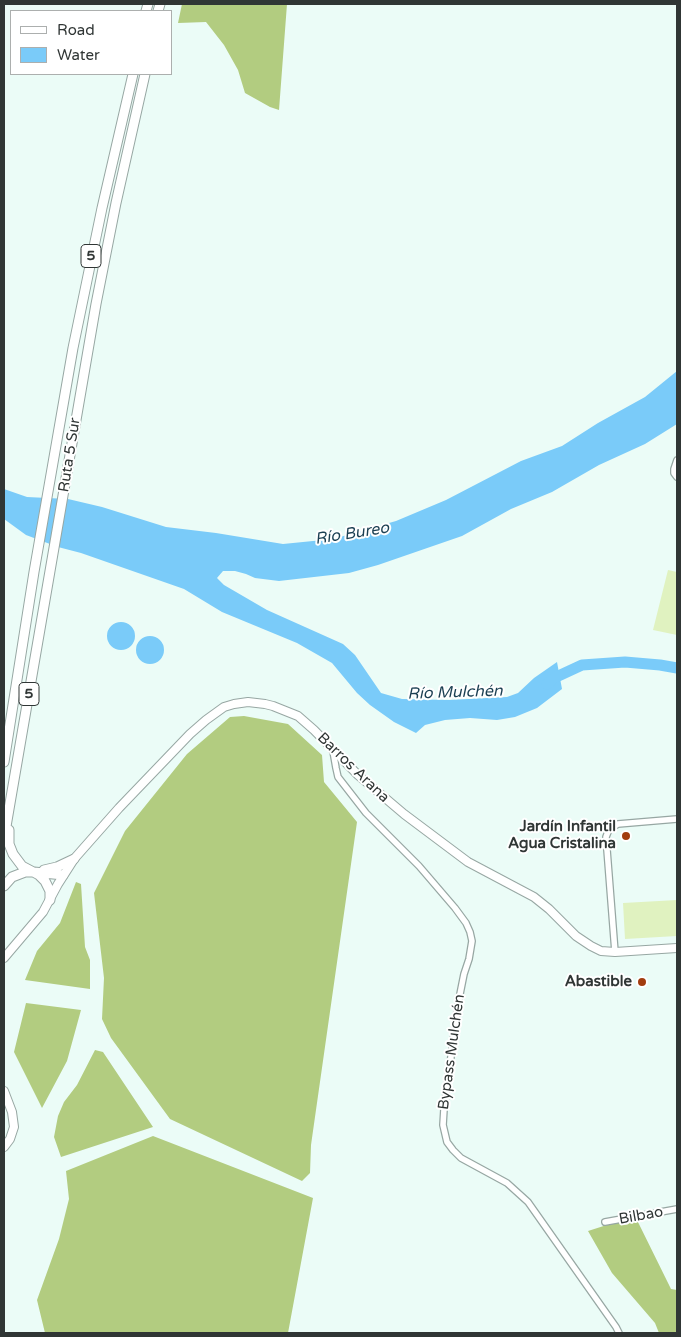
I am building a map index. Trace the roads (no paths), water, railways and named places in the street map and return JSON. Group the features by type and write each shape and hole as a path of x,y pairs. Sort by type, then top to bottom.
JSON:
{"highway":[{"name":"Ruta 5 Sur","path":"4,762 34,572 73,348 133,75"},
{"name":"Ruta 5 Sur","path":"4,838 106,254 145,75"},
{"path":"8,813 9,844 13,854 22,866 39,875 48,886 50,900"},
{"path":"34,872 58,867 74,859"},
{"path":"4,886 16,874 25,872 63,875"}],"main road":[{"name":"Barros Arana","path":"4,958 44,912 63,875 74,859 119,808 190,734 206,720 224,707 241,703 256,703 282,708 298,716 386,800 455,853 481,870 534,897 576,936 591,946 601,951 615,952 677,948"},
{"path":"4,1091 12,1112 14,1126 10,1140 4,1147"}],"street":[{"path":"677,460 674,473 677,477"},
{"name":"Bypass Mulchén","path":"333,751 338,777 366,813 419,866 455,908 470,932 472,941 470,959 464,974 458,1004 444,1109 443,1125 447,1142 461,1158 506,1183 528,1202 619,1333"},
{"path":"615,952 606,837 609,829 618,824 677,819"},
{"name":"Bilbao","path":"605,1222 677,1209"}],"water":[{"name":"Río Bureo","path":"677,371 677,424 645,444 599,465 552,492 511,509 462,536 349,573 279,581 255,578 235,571 223,571 217,578 224,585 267,610 343,644 355,655 381,693 402,699 449,700 507,697 518,693 534,678 557,662 562,689 537,708 515,717 497,720 470,718 445,720 425,725 416,733 394,722 370,705 357,693 332,663 297,643 222,612 184,589 26,535 4,519 4,489 27,497 68,499 102,507 166,527 283,544 333,539 396,521 446,500 521,461 562,446 598,423 645,397"},
{"path":"121,622 131,626 135,636 131,646 121,650 111,646 107,636 111,626"},
{"path":"150,636 160,640 164,650 160,660 150,664 140,660 136,650 140,640"}],"waterway":[{"name":"Río Mulchén","path":"547,684 554,678 582,665 625,662 677,668"}],"place":[{"name":"Jardín Infantil Agua Cristalina","path":"626,836"},
{"name":"Abastible","path":"642,982"}]}
